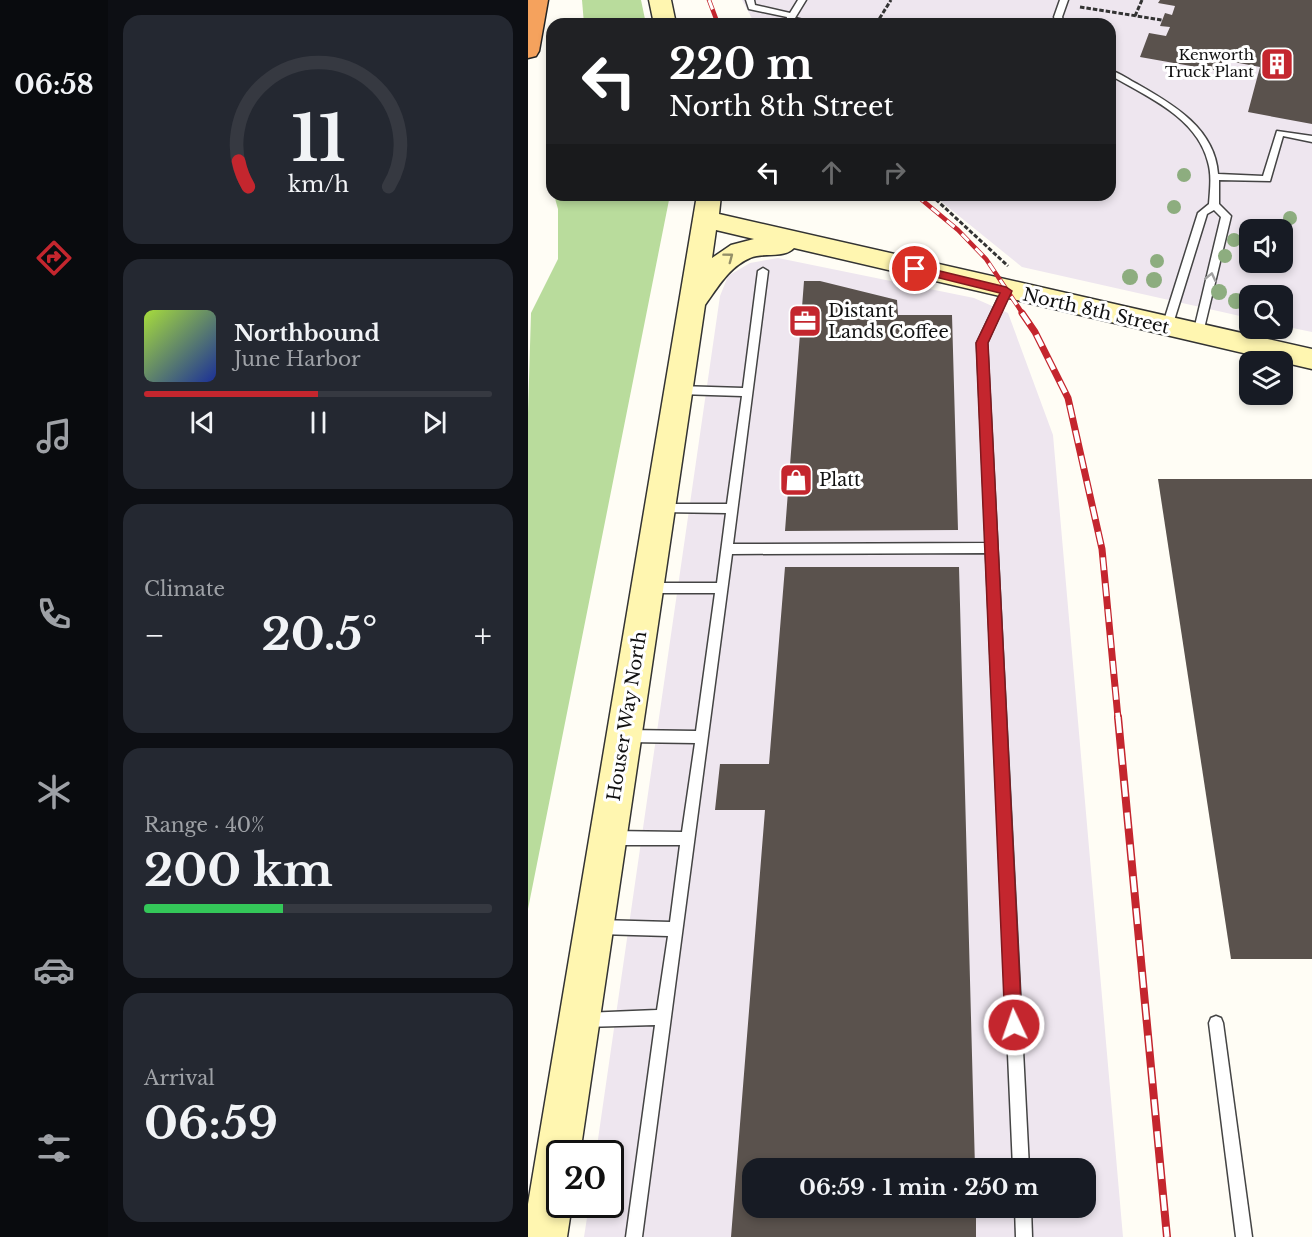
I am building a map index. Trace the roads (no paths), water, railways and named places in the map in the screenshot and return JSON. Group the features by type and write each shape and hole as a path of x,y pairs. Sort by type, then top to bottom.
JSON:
{"highway":[{"path":"528,51 537,0"}],"street":[{"path":"660,0 664,18"},
{"name":"North 8th Street","path":"707,207 823,247 1010,280 1167,327 1312,359"},
{"name":"Houser Way North","path":"545,1237 707,207"},
{"path":"693,302 716,268 737,251 756,245 823,247"}],"lane":[{"path":"750,0 752,7 784,18"},
{"path":"791,18 802,0"},
{"path":"1058,18 1063,2"},
{"path":"1116,76 1180,116 1197,132 1208,148 1213,162 1214,205 1226,216 1198,334"},
{"path":"1214,177 1267,179 1280,133 1312,139"},
{"path":"1167,327 1203,213 1214,205"},
{"path":"634,1237 763,271"},
{"path":"1010,280 982,343 1021,1158"},
{"path":"679,390 747,392"},
{"path":"660,508 732,509"},
{"path":"727,549 991,548"},
{"path":"648,588 722,588"},
{"path":"624,736 701,737"},
{"path":"608,838 688,839"},
{"path":"594,927 676,929"},
{"path":"579,1021 664,1017"},
{"path":"1216,1023 1244,1237"},
{"path":"1023,1218 1024,1237"}],"railway":[{"path":"709,0 716,18"},
{"path":"923,201 958,230 986,259 1023,314"},
{"path":"1022,313 1035,332 1068,398 1102,549 1118,718"},
{"path":"1118,717 1167,1237"}],"place":[{"name":"Kenworth Truck Plant","path":"1277,64"},
{"name":"Distant Lands Coffee","path":"805,321"},
{"name":"Platt","path":"796,480"}]}
